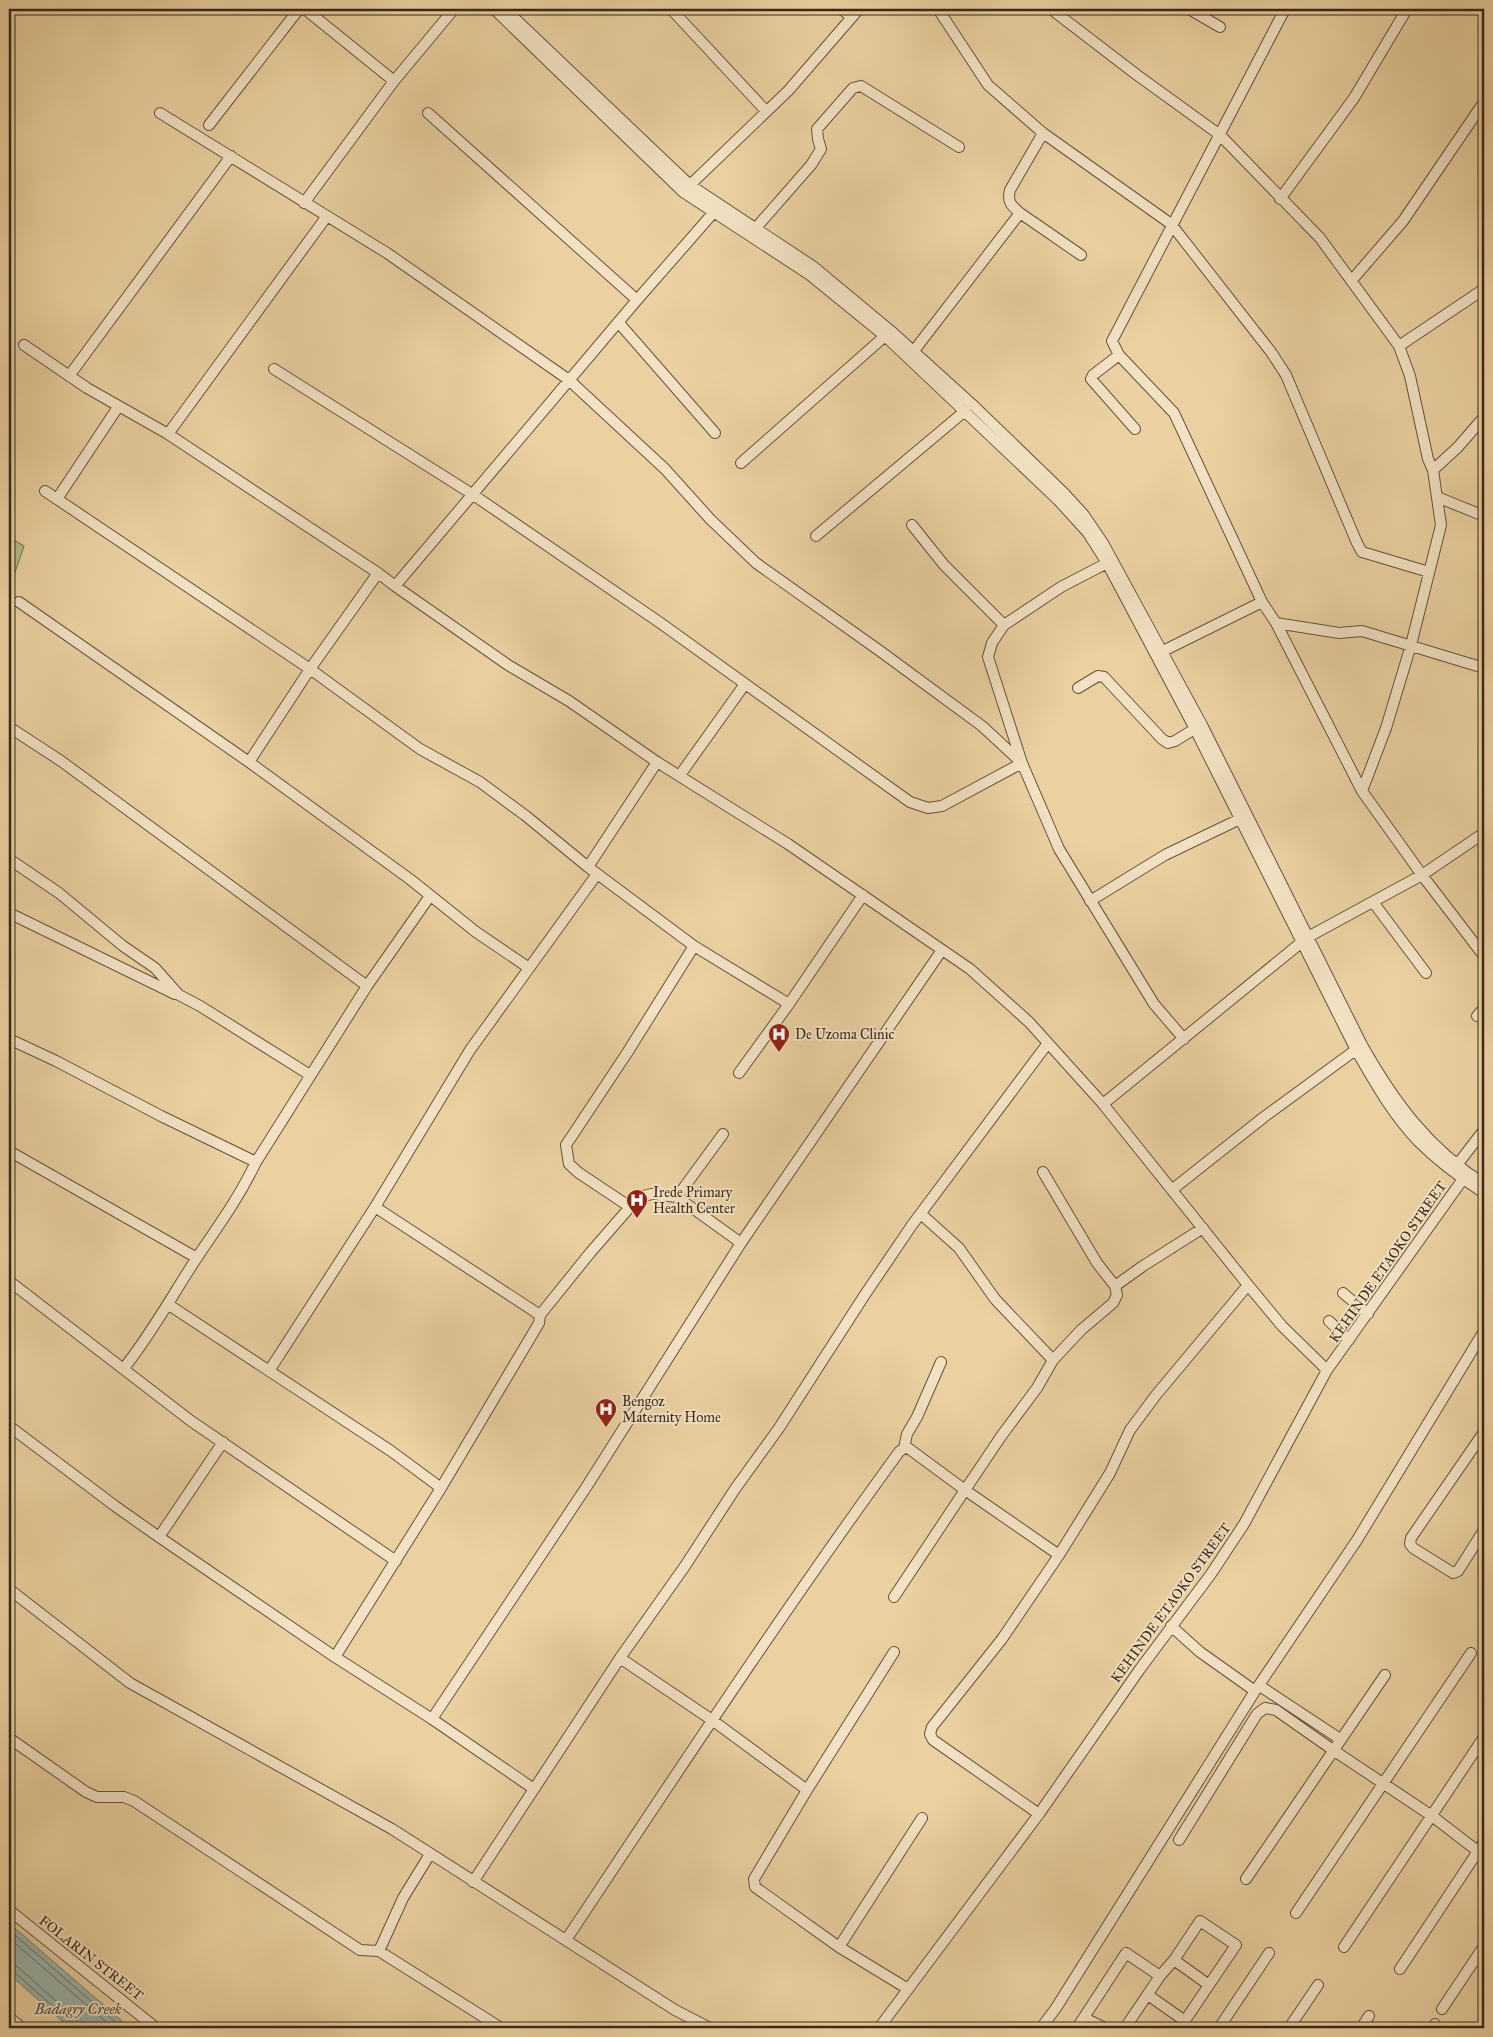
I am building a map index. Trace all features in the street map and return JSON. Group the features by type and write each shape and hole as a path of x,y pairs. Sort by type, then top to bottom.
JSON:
{"street":[{"path":"209,125 299,9"},
{"path":"306,9 394,81"},
{"path":"304,203 394,81 454,9"},
{"path":"494,9 683,192 810,275 884,336 966,411 1058,500 1088,534 1109,562"},
{"path":"505,9 690,184 755,229 814,266 890,331 975,407 1064,493 1095,529 1109,562 1199,727 1381,1092 1418,1141 1463,1179 1484,1193"},
{"path":"671,9 766,111"},
{"path":"840,9 852,17"},
{"path":"690,184 788,92 859,9"},
{"path":"938,9 988,85 1043,133 1172,224 1279,363 1286,375 1362,552 1429,572"},
{"path":"1051,9 1137,75 1220,135 1270,184 1280,199 1320,238 1399,346 1410,376 1428,459 1433,470 1440,524 1411,645 1386,728 1362,791"},
{"path":"1189,9 1220,27"},
{"path":"1285,9 1258,57 1220,135 1112,341 1119,355 1174,413 1262,602 1276,623 1362,791 1422,875 1484,956"},
{"path":"1280,199 1354,98 1407,9"},
{"path":"755,229 811,165 821,149 817,129 853,88 861,86 959,147"},
{"path":"1352,280 1403,221 1484,102"},
{"path":"160,113 444,291 569,380 665,469 710,519 756,563 880,650 982,726 1022,763"},
{"path":"428,113 637,300"},
{"path":"1043,133 1010,190 1009,203 1020,213 1081,255"},
{"path":"69,376 231,156"},
{"path":"395,586 714,212"},
{"path":"913,352 1020,213"},
{"path":"168,434 327,216"},
{"path":"1399,346 1484,289"},
{"path":"619,323 716,433"},
{"path":"741,463 884,336"},
{"path":"24,345 118,407 168,434 378,573 508,665 569,702 657,762 788,844 970,969 1029,1022 1103,1104 1282,1326 1327,1370"},
{"path":"1119,355 1091,378 1134,429"},
{"path":"274,369 472,494 659,622 910,802 928,808 942,806 962,797 1022,763"},
{"path":"56,499 118,407"},
{"path":"816,536 966,411"},
{"path":"1433,470 1458,447 1484,417"},
{"path":"45,491 310,669 420,748 480,782 526,816 597,874 694,946 790,1004"},
{"path":"1437,497 1484,516"},
{"path":"912,525 944,564 1004,625"},
{"path":"1109,562 1061,587 1004,625 992,643 988,657 1022,763 1058,849 1154,1004 1184,1039"},
{"path":"249,762 310,669 378,573"},
{"path":"19,602 249,762 476,932 529,968"},
{"path":"1159,652 1262,602"},
{"path":"1276,623 1339,633 1362,631 1484,668"},
{"path":"1078,688 1098,676 1104,677 1162,739 1168,743 1175,742 1199,727"},
{"path":"680,775 745,684"},
{"path":"9,727 69,766 366,986"},
{"path":"588,867 657,762"},
{"path":"1090,901 1165,855 1244,817"},
{"path":"1103,1104 1305,940 1422,875 1484,833"},
{"path":"9,858 59,893 111,938 155,968 179,995"},
{"path":"268,1371 376,1207 470,1050 597,874"},
{"path":"739,1073 790,1004 863,895"},
{"path":"124,1368 142,1346 197,1258 230,1210 256,1162 366,986 430,896"},
{"path":"1373,902 1426,973"},
{"path":"9,913 200,1006 310,1075"},
{"path":"630,1207 579,1173 569,1164 566,1145 694,946"},
{"path":"432,1718 587,1486 741,1242 942,950"},
{"path":"9,1038 160,1116 256,1162"},
{"path":"473,1882 620,1658 779,1428 864,1296 921,1214 1048,1044"},
{"path":"1359,1048 1387,1089 1426,1138 1457,1165 1484,1184"},
{"path":"1172,1189 1279,1106 1359,1048"},
{"path":"1457,1165 1484,1130"},
{"path":"678,1197 722,1134"},
{"path":"9,1151 197,1258"},
{"path":"894,1597 1053,1360 1081,1330 1113,1303 1116,1296 1115,1286 1097,1263 1043,1172"},
{"name":"KEHINDE ETAOKO STREET","path":"879,2028 1038,1814 1171,1626 1211,1574 1244,1524 1327,1370 1463,1179"},
{"path":"335,1657 441,1488 534,1331 540,1315 630,1207 643,1196 652,1194 678,1197 741,1242"},
{"path":"376,1207 540,1315"},
{"path":"921,1214 959,1248 995,1298 1053,1360"},
{"path":"1115,1286 1203,1228"},
{"path":"9,1281 191,1421 396,1561"},
{"path":"1038,1814 933,1740 930,1734 932,1727 1002,1639 1059,1555 1110,1473 1130,1430 1156,1395 1248,1285"},
{"path":"1343,1293 1368,1314"},
{"path":"168,1305 391,1451 441,1488"},
{"path":"1329,1321 1350,1340"},
{"path":"1041,2028 1056,2008 1258,1689 1357,1540 1484,1331"},
{"path":"566,1940 712,1720 837,1538 904,1448 907,1434 917,1417 941,1362"},
{"path":"9,1426 159,1537 335,1657 432,1718 534,1789"},
{"path":"1484,1432 1411,1538 1410,1544 1413,1548 1453,1573 1458,1571 1484,1530"},
{"path":"159,1537 223,1442"},
{"path":"904,1448 913,1450 965,1490 1059,1555"},
{"path":"9,1589 130,1683 392,1829 675,2010 710,2028"},
{"path":"1171,1626 1200,1652 1340,1739"},
{"path":"894,1652 807,1790 754,1879 754,1884 755,1887 839,1947 908,1989"},
{"path":"1296,1913 1471,1653"},
{"path":"620,1658 712,1720 807,1790"},
{"path":"1246,1879 1385,1675"},
{"path":"1179,1840 1257,1714 1265,1708 1276,1710 1432,1816 1481,1853"},
{"path":"1344,1947 1484,1737"},
{"path":"9,1738 86,1792 97,1797 124,1797 134,1801 360,1950 379,1951 501,2028"},
{"path":"839,1947 922,1818"},
{"path":"1400,1969 1481,1853 1484,1842"},
{"path":"379,1951 390,1932 400,1904 430,1854"},
{"name":"FOLARIN STREET","path":"9,1910 156,2028"},
{"path":"1125,2028 1160,1976 1174,1960 1200,1921 1236,1945 1183,2024 1148,1995"},
{"path":"1442,2009 1484,1946"},
{"path":"1219,2028 1269,1952"},
{"path":"1077,2028 1126,1953 1160,1976"},
{"path":"1174,1960 1210,1985"},
{"path":"1289,2028 1318,1985"},
{"path":"1361,2028 1369,2016"},
{"path":"9,2017 22,2028"},
{"path":"1084,2018 1105,2028"}],"green space":[{"path":"9,537 24,546 9,590"}],"water":[{"name":"Badagry Creek","path":"9,1923 130,2028 70,2028 9,1974"}],"place":[{"name":"De Uzoma Clinic","path":"779,1053"},
{"name":"Irede Primary Health Center","path":"637,1219"},
{"name":"Bengoz Maternity Home","path":"606,1428"}]}
